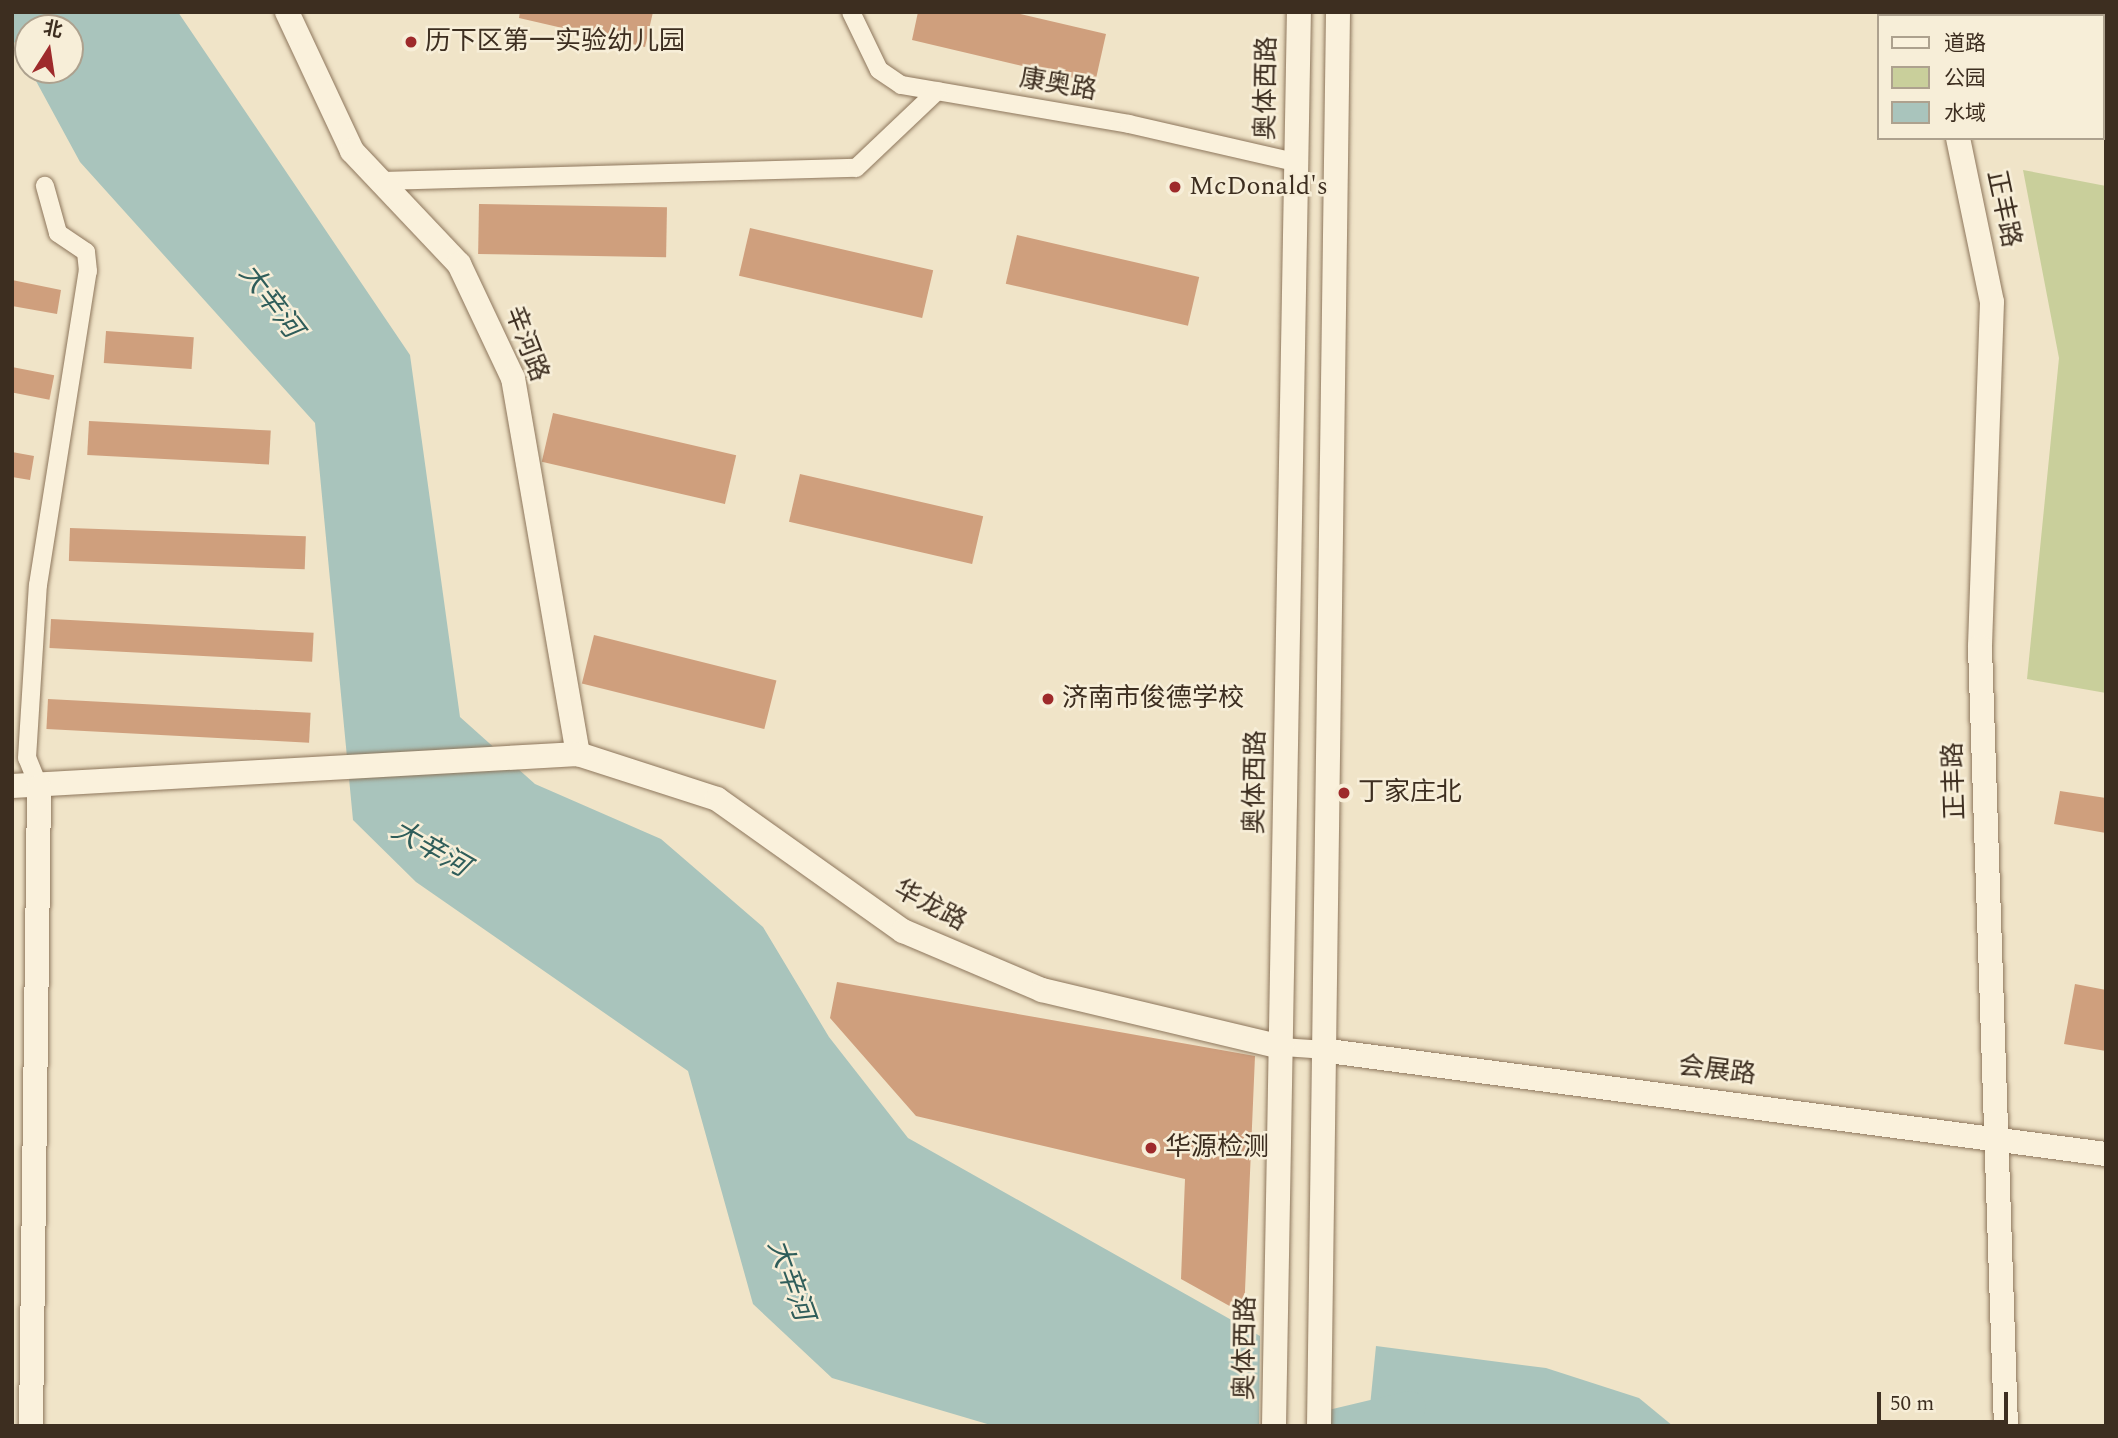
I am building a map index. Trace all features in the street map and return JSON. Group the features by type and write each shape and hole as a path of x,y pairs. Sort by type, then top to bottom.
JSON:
{"main road":[{"name":"辛河路","path":"287,12 340,131 459,264 513,378 578,754"},
{"name":"奥体西路","path":"1274,1426 1299,12"},
{"path":"1319,1426 1321,1050 1338,12"},
{"name":"正丰路","path":"1958,140 1992,302 1980,647 2006,1426"},
{"path":"12,786 39,787 578,754"},
{"name":"华龙路","path":"578,754 717,799 903,931 1042,990 1282,1047"},
{"path":"31,1426 39,787"},
{"name":"会展路","path":"1321,1050 1998,1137 2106,1154"}],"street":[{"name":"康奥路","path":"851,12 879,71 901,85 1129,124 1295,162"},
{"path":"382,181 856,167 937,91"},
{"path":"39,787 27,758 38,585 88,271 86,252 58,233 45,186"},
{"path":"1282,1047 1321,1050"}],"green space":[{"path":"2023,170 2106,186 2106,693 2027,679 2059,358"}],"water":[{"path":"12,12 178,12 410,355 460,717 535,784 661,839 763,927 829,1037 908,1138 1260,1336 1259,1426 994,1426 832,1378 753,1304 688,1071 416,882 353,820 315,423 80,162 38,84 84,84 84,14 14,14 14,42"},
{"path":"1376,1346 1546,1368 1639,1398 1673,1426 1368,1426"}],"building":[{"path":"520,12 653,12 645,47 519,18"},
{"path":"918,12 1012,12 1106,34 1095,83 912,40"},
{"path":"479,204 667,207 666,257 478,254"},
{"path":"750,228 933,270 922,318 739,276"},
{"path":"1017,235 1199,277 1188,326 1006,284"},
{"path":"12,280 61,290 57,314 12,306"},
{"path":"106,331 194,337 192,369 104,363"},
{"path":"12,367 54,375 49,400 12,392"},
{"path":"553,413 736,455 725,504 542,462"},
{"path":"89,421 271,431 269,464 87,455"},
{"path":"12,452 34,456 30,480 12,477"},
{"path":"800,474 983,516 972,564 789,522"},
{"path":"70,528 306,536 305,569 69,561"},
{"path":"51,619 314,633 312,662 49,648"},
{"path":"594,635 776,680 764,729 582,684"},
{"path":"48,699 311,713 309,743 46,729"},
{"path":"2060,791 2106,798 2106,833 2054,824"},
{"name":"华源检测","path":"837,982 1255,1056 1244,1314 1181,1279 1185,1179 916,1116 830,1018"},
{"path":"2075,984 2106,990 2106,1051 2064,1044"}],"waterway":[{"name":"大辛河","path":"1330,1426 1410,1407"}],"place":[{"name":"历下区第一实验幼儿园","path":"411,42"},
{"name":"McDonald's","path":"1175,187"},
{"name":"济南市俊德学校","path":"1048,699"},
{"name":"丁家庄北","path":"1344,793"},
{"name":"华源检测","path":"1151,1148"}]}
